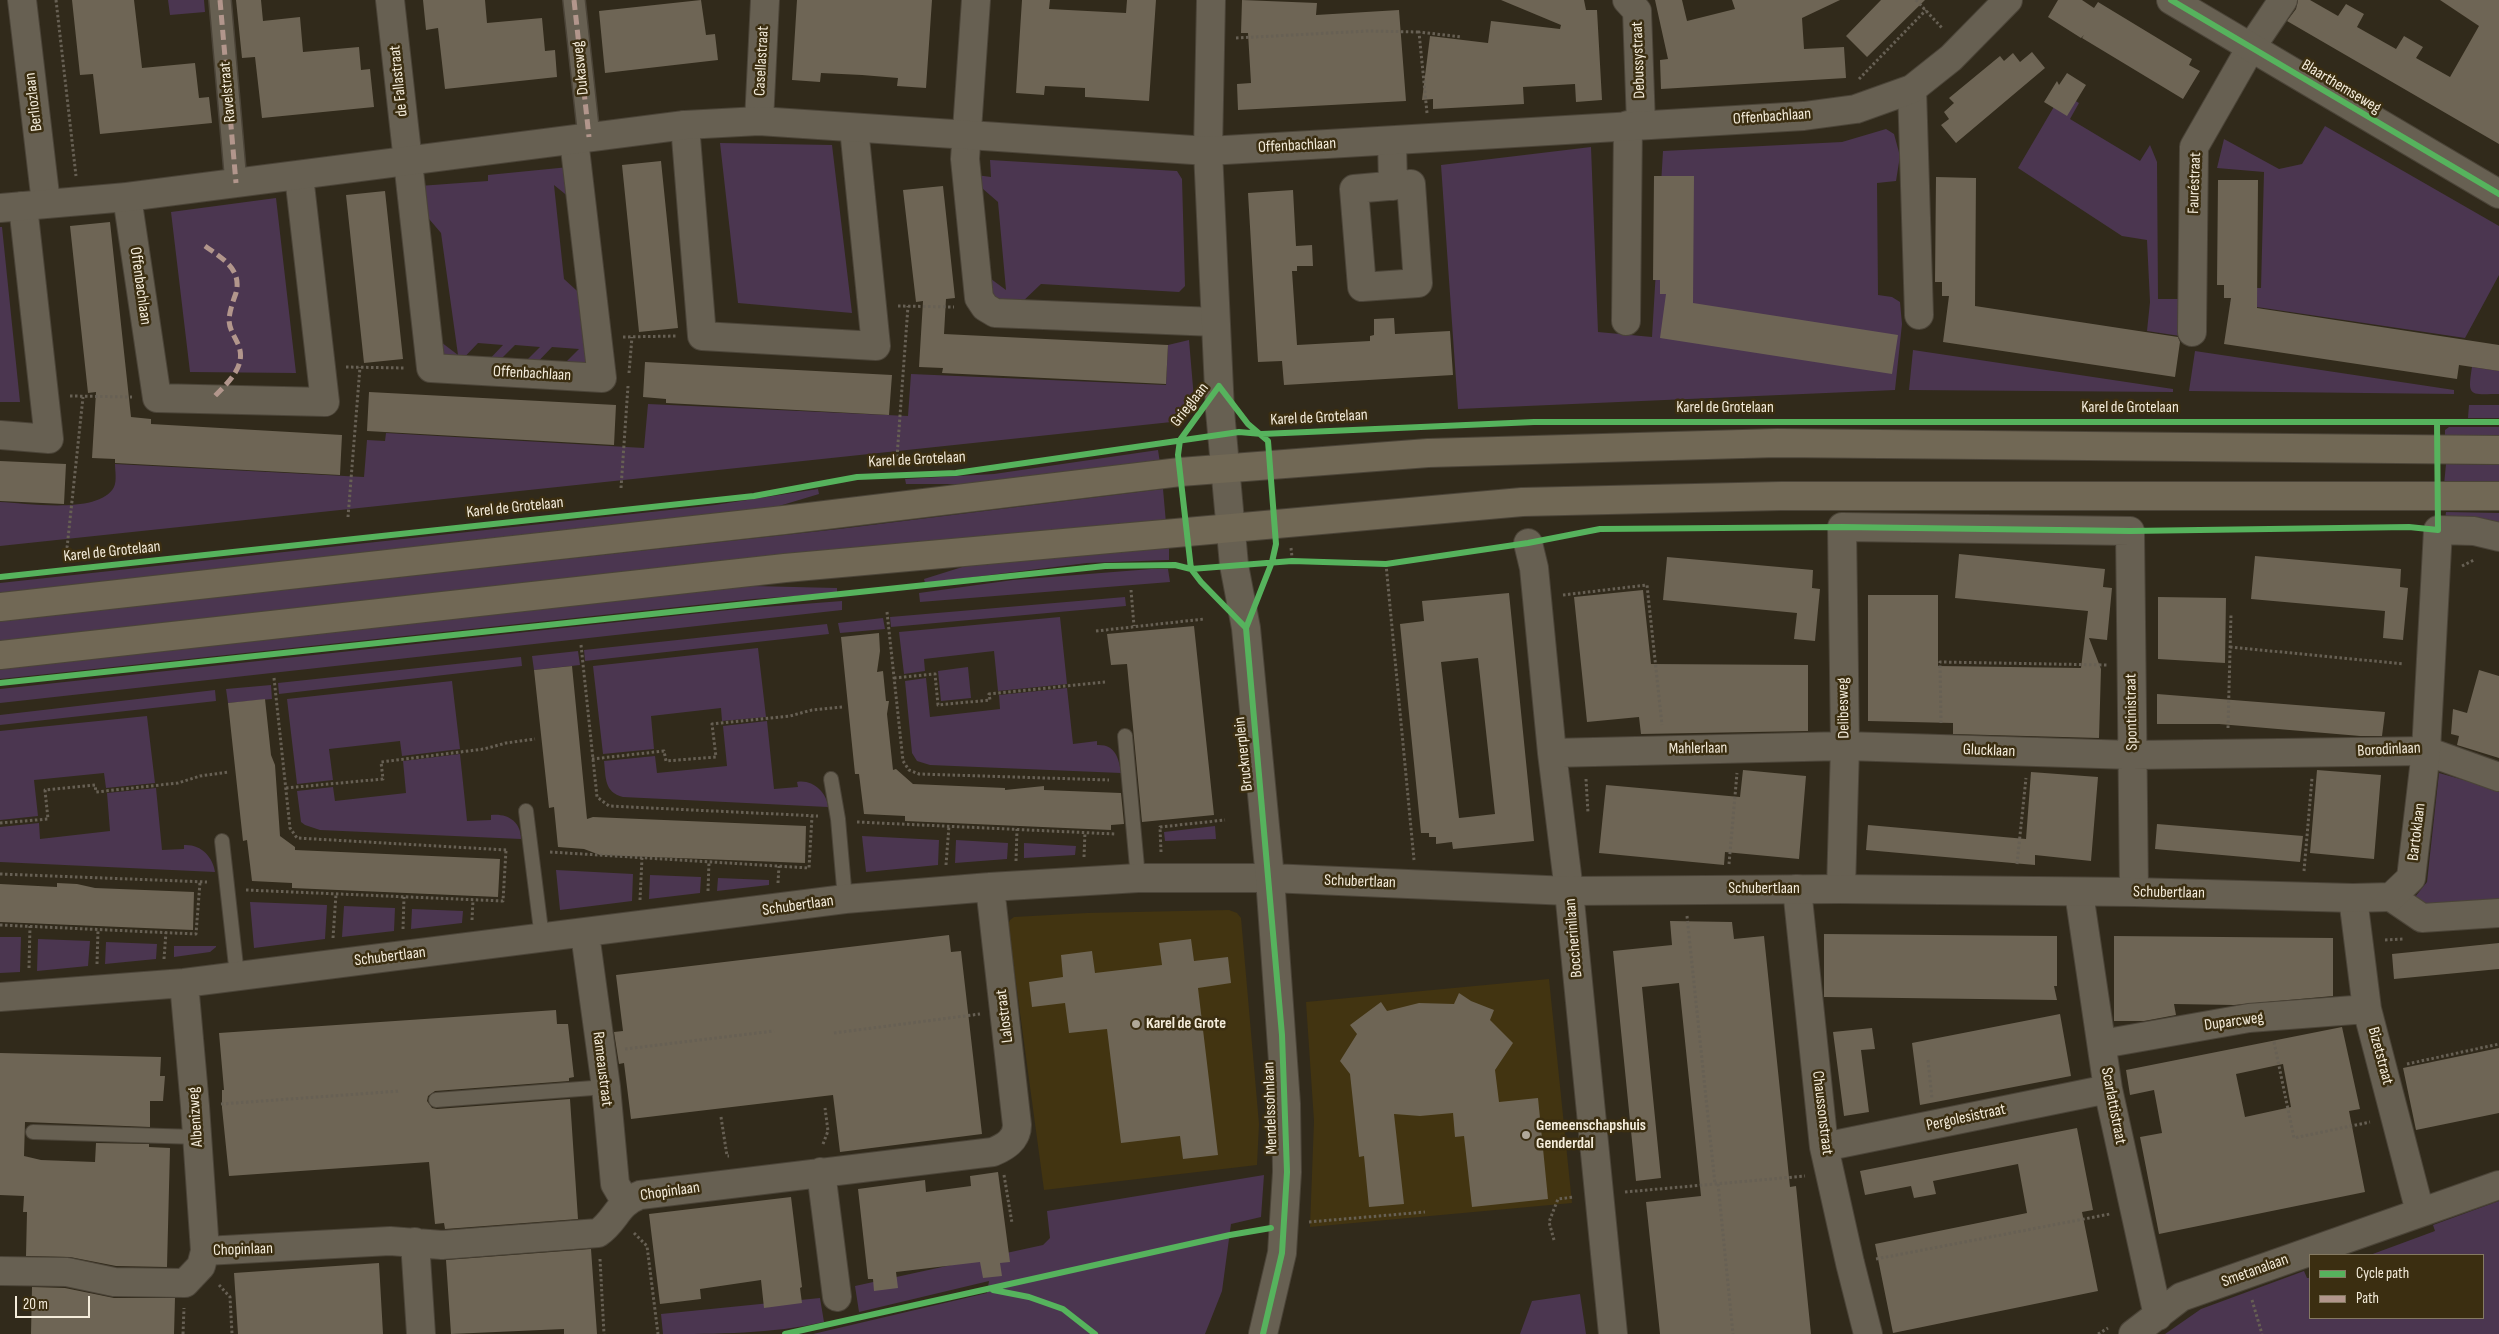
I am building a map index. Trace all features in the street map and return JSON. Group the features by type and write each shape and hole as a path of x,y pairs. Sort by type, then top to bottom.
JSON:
{"main road":[{"path":"0,607 745,525 1226,468 1428,453 1777,443 2499,450"},
{"path":"0,655 785,568 1522,502 1781,496 2499,496"}],"street":[{"name":"Berliozlaan","path":"22,0 23,206"},
{"name":"Ravelstraat","path":"220,0 236,183"},
{"name":"de Fallastraat","path":"390,0 407,161"},
{"name":"Dukasweg","path":"574,0 581,139"},
{"name":"Casellastraat","path":"759,121 765,0"},
{"path":"976,0 965,159 978,298 985,307 995,313 1215,322"},
{"name":"Grieglaan","path":"1211,0 1208,151 1215,322 1230,529"},
{"name":"Debussystraat","path":"1627,0 1637,11 1634,124"},
{"name":"Offenbachlaan","path":"23,206 127,197 298,176 685,124 759,121 1208,151 1392,141 1634,124 1804,116 1856,109 1912,89 1951,58 2008,0"},
{"name":"Blaarthemseweg","path":"2171,0 2250,49 2499,194"},
{"name":"Fauréstraat","path":"2192,332 2194,147 2250,49 2284,0"},
{"path":"1912,89 1919,315"},
{"path":"685,124 702,336 876,346 854,128"},
{"path":"1626,321 1634,124"},
{"name":"Offenbachlaan","path":"431,368 602,378 581,139"},
{"path":"1392,141 1393,186"},
{"path":"407,161 431,368"},
{"path":"157,398 325,402 298,176"},
{"name":"Offenbachlaan","path":"127,197 157,398"},
{"path":"0,435 49,439 23,206"},
{"name":"Delibesweg","path":"1841,889 1845,746 1842,527 2130,531"},
{"name":"Brucknerplein","path":"1230,529 1237,587 1246,628 1270,878"},
{"name":"Borodinlaan","path":"2132,755 2426,751 2438,530 2474,531 2499,537"},
{"name":"Spontinistraat","path":"2130,531 2134,892"},
{"name":"Boccherinilaan","path":"1528,543 1534,568 1552,752 1569,891 1613,1334"},
{"name":"Mahlerlaan","path":"1552,752 1845,746"},
{"name":"Glucklaan","path":"1845,746 2132,755"},
{"path":"2426,751 2499,777"},
{"name":"Bartoklaan","path":"2391,897 2411,878 2426,751"},
{"name":"Schubertlaan","path":"0,997 184,983 845,900 990,887 1138,878 1270,878 1569,891 1841,889 2079,893 2134,892 2353,898 2391,897"},
{"name":"Mendelssohnlaan","path":"1263,1334 1282,1253 1287,1172 1282,1035 1270,878"},
{"name":"Lalostraat","path":"990,887 1017,1125 1015,1136 1009,1143"},
{"name":"Chaussonstraat","path":"1797,889 1824,1147 1868,1334"},
{"name":"Scarlattistraat","path":"2079,893 2108,1089 2158,1316"},
{"path":"2391,897 2422,918 2499,913"},
{"name":"Bizetstraat","path":"2353,898 2367,1009 2420,1212"},
{"name":"Rameaustraat","path":"585,934 606,1086 615,1184 613,1217"},
{"name":"Albenizweg","path":"184,983 196,1106 203,1259"},
{"name":"Duparcweg","path":"2102,1044 2249,1018 2367,1009"},
{"name":"Pergolesistraat","path":"1824,1147 2108,1089"},
{"name":"Chopinlaan","path":"0,1271 67,1272 114,1282 184,1283 203,1259 390,1241 442,1245 613,1217 640,1194 993,1152 1009,1143"},
{"path":"821,1172 837,1297"},
{"name":"Smetanalaan","path":"2133,1334 2181,1297 2499,1185"},
{"path":"415,1242 421,1334"}],"lane":[{"path":"1125,736 1138,878"},
{"name":"Schubertlaan","path":"831,779 838,819 845,900"},
{"path":"526,811 542,938"},
{"path":"222,841 237,976"},
{"path":"436,1100 606,1086"},
{"path":"33,1132 198,1137"}],"path":[{"path":"56,0 76,178"},
{"path":"1857,81 1926,10 1916,0"},
{"path":"1230,38 1368,31 1419,32 1462,37"},
{"path":"1419,32 1429,138"},
{"path":"872,305 985,307"},
{"path":"897,457 908,306"},
{"path":"597,337 702,336"},
{"path":"629,374 632,337"},
{"path":"321,367 431,368"},
{"path":"348,517 360,367"},
{"path":"620,488 628,384"},
{"path":"45,396 157,398"},
{"path":"68,548 83,397"},
{"path":"1282,562 1301,562"},
{"path":"1377,564 1396,563"},
{"path":"1386,564 1414,863"},
{"path":"1537,598 1647,585 1664,750"},
{"path":"1131,590 1134,626"},
{"path":"887,612 903,760 912,772 1119,780"},
{"path":"2227,754 2231,614"},
{"path":"1096,631 1204,619"},
{"path":"581,645 597,796 609,806 824,816"},
{"path":"2230,647 2410,664"},
{"path":"1942,749 1940,662 2132,665"},
{"path":"894,678 935,674 938,704 990,700 989,694 1105,682"},
{"path":"274,678 291,832 297,838 301,840 512,850"},
{"path":"592,759 664,751 666,761 716,757 712,724 790,716 812,710 842,707"},
{"path":"286,788 383,778 381,762 484,749 506,743 535,740"},
{"path":"1726,890 1740,748"},
{"path":"2015,892 2029,752"},
{"path":"2301,897 2314,753"},
{"path":"0,824 48,819 45,790 95,785 96,792 178,783 200,776 229,772"},
{"path":"548,852 809,868 812,816"},
{"path":"1161,852 1160,827 1225,820"},
{"path":"854,822 1121,834"},
{"path":"946,871 949,826"},
{"path":"1016,864 1018,829"},
{"path":"1084,861 1085,832"},
{"path":"0,874 226,883 242,890 503,901 506,850"},
{"path":"640,905 642,858"},
{"path":"708,898 709,862"},
{"path":"777,890 779,866"},
{"path":"0,925 196,934 200,882"},
{"path":"333,941 336,894"},
{"path":"403,933 404,897"},
{"path":"471,925 473,900"},
{"path":"1687,914 1733,1334"},
{"path":"28,974 30,926"},
{"path":"97,968 98,930"},
{"path":"164,961 166,932"},
{"path":"834,1033 1004,1011"},
{"path":"2268,1017 2294,1138 2396,1117"},
{"path":"601,1052 774,1031"},
{"path":"2383,1069 2499,1044"},
{"path":"1928,1060 1935,1124"},
{"path":"196,1106 400,1091"},
{"path":"821,1172 823,1144 828,1131 825,1108"},
{"path":"721,1117 727,1156 736,1155"},
{"path":"814,1145 823,1144"},
{"path":"1554,1240 1549,1222 1558,1199 1830,1174"},
{"path":"1305,1222 1425,1212"},
{"path":"1850,1264 2113,1214"},
{"path":"604,1334 613,1217"},
{"path":"613,1217 647,1246 658,1334"},
{"path":"203,1259 230,1296 232,1334"},
{"path":"2246,1275 2262,1334"}],"shaded area":[{"path":"168,0 204,0 205,12 170,15"},
{"path":"2062,93 2079,103 2070,119 2140,161 2150,145 2157,162 2158,299 2181,299 2180,336 2147,331 2150,302 2147,240 2122,236 2018,168"},
{"path":"2325,126 2499,226 2499,275 2465,338 2230,303 2246,288 2261,288 2264,172 2217,168 2224,139 2279,169 2302,164"},
{"path":"1886,129 1894,134 1900,156 1896,181 1877,183 1878,295 1892,297 1900,302 1902,324 1895,390 1458,409 1441,165 1591,147 1598,332 1652,337 1663,151 1842,142"},
{"path":"720,143 832,145 852,313 738,303"},
{"path":"990,160 1177,171 1182,179 1185,286 1179,292 1041,284 1020,304 1001,303 990,293 987,276 1006,290 998,202 975,182 976,175 991,177"},
{"path":"569,167 575,202 554,185 564,279 586,299 588,359 580,368 560,368 579,349 552,347 532,368 521,366 540,347 515,345 494,366 484,365 503,345 478,343 456,366 441,357 437,339 458,355 441,233 424,213 419,186 488,181 488,175"},
{"path":"276,198 296,373 190,372 171,212"},
{"path":"0,227 2,227 20,402 0,402"},
{"path":"1189,340 1194,399 1181,421 0,546 0,502 62,505 94,501 106,496 114,487 116,479 115,464 364,477 367,440 385,441 386,433 644,448 648,404 908,416 911,374 1166,385 1168,345"},
{"path":"1913,350 2173,389 2173,392 1909,390"},
{"path":"2195,351 2454,390 2454,394 2189,391"},
{"path":"2472,367 2499,371 2499,394 2476,394 2473,392 2470,384"},
{"path":"2469,405 2499,405 2499,418 2468,418"},
{"path":"2449,427 2499,427 2499,438 2445,436 2445,430"},
{"path":"1158,450 1160,463 994,484 906,484 905,479 994,474"},
{"path":"2446,464 2499,465 2499,487 2444,485"},
{"path":"818,489 819,494 759,512 0,594 0,583 715,505"},
{"path":"1163,489 1166,523 1022,533 766,559 0,643 0,621 839,529"},
{"path":"2446,512 2499,513 2499,527 2445,520"},
{"path":"1169,547 1169,560 1087,563 925,583 924,579 975,563"},
{"path":"1168,569 1170,582 920,602 919,593 1013,580"},
{"path":"752,586 837,588 837,593 753,599 0,679 0,669"},
{"path":"1125,597 1126,606 891,627 890,617"},
{"path":"842,601 842,610 0,703 0,689 738,609"},
{"path":"1060,617 1067,684 998,691 994,651 924,659 925,671 904,674 899,632"},
{"path":"883,618 885,629 840,633 838,623"},
{"path":"827,624 829,634 585,661 584,650"},
{"path":"758,648 766,717 722,721 721,708 651,716 654,749 603,754 593,666"},
{"path":"578,651 580,665 534,670 532,656"},
{"path":"521,657 522,666 279,694 278,683"},
{"path":"968,667 971,698 941,701 938,671"},
{"path":"926,678 930,717 1000,709 999,695 1067,688 1073,744 1097,741 1097,745 1103,745 1112,749 1119,762 1121,773 930,765 917,761 912,753 905,681"},
{"path":"452,681 460,749 402,756 400,741 329,749 333,780 297,784 287,699"},
{"path":"271,685 272,699 228,703 226,689"},
{"path":"215,690 216,701 0,725 0,715"},
{"path":"147,716 155,783 106,788 104,773 34,780 38,816 0,820 0,731"},
{"path":"767,721 774,789 798,787 797,782 808,783 822,792 828,807 623,797 612,792 607,784 604,761 655,756 657,773 727,766 723,726"},
{"path":"460,754 467,821 491,820 491,815 508,817 519,827 521,839 320,830 301,822 297,791 333,787 335,801 406,793 403,761"},
{"path":"2439,773 2499,790 2499,900 2428,907 2415,897 2427,882"},
{"path":"156,788 162,850 184,849 184,845 201,849 212,861 215,872 0,862 0,827 39,823 40,839 110,831 107,793"},
{"path":"1215,826 1216,839 1165,841 1164,832"},
{"path":"862,836 939,840 938,865 866,872"},
{"path":"956,840 1008,843 1007,859 955,863"},
{"path":"1024,843 1076,846 1075,855 1024,858"},
{"path":"556,870 633,874 632,901 560,910"},
{"path":"650,875 701,877 700,893 649,899"},
{"path":"718,878 769,880 769,885 717,891"},
{"path":"250,902 327,905 325,939 254,948"},
{"path":"344,906 395,908 394,931 342,937"},
{"path":"412,909 463,911 462,923 411,929"},
{"name":"Karel de Grote","path":"1229,910 1237,913 1241,918 1259,1124 1257,1165 1044,1190 1008,924 1010,920 1014,917 1087,913"},
{"path":"0,937 21,937 20,972 0,973"},
{"path":"38,939 90,941 88,966 37,971"},
{"path":"106,942 157,944 156,959 105,964"},
{"path":"174,946 216,947 210,952 174,957"},
{"path":"1549,979 1572,1203 1310,1227 1314,1121 1306,1002"},
{"path":"1264,1175 1261,1217 1231,1224 1222,1291 1205,1334 813,1334 987,1293 989,1281 859,1312 855,1286 1043,1245 1050,1238 1047,1211"},
{"path":"2499,1201 2499,1334 2165,1334 2201,1309 2304,1271 2307,1278 2309,1278 2309,1319 2484,1319 2484,1254 2373,1254 2435,1231 2433,1225"},
{"path":"1580,1294 1586,1334 1520,1334 1532,1301"},
{"path":"820,1298 824,1322 764,1331 663,1334 661,1314"}],"building":[{"path":"72,0 134,0 142,68 195,63 199,98 209,97 212,123 100,134 93,74 80,75"},
{"path":"236,0 261,0 263,21 300,17 303,52 359,47 361,70 370,69 374,107 262,118 255,57 242,58"},
{"path":"423,0 485,0 487,23 542,18 545,51 555,50 557,77 445,89 438,28 426,30"},
{"path":"701,0 706,35 715,34 718,60 605,73 599,11"},
{"path":"797,0 932,0 926,88 897,86 898,78 862,75 821,73 820,82 792,80"},
{"path":"1022,0 1050,0 1049,9 1126,13 1127,0 1156,0 1149,101 1085,97 1085,88 1045,86 1044,95 1016,93"},
{"path":"1242,0 1317,3 1316,15 1399,10 1406,101 1238,110 1237,84 1251,83 1248,33 1241,33"},
{"path":"1501,0 1584,0 1586,10 1597,10 1602,100 1576,102 1575,84 1523,87 1524,104 1433,109 1433,99 1422,100 1430,36 1488,43 1491,21 1560,29 1561,25"},
{"path":"1655,0 1682,0 1687,21 1735,9 1732,0 1840,0 1802,18 1804,49 1844,47 1846,78 1661,89 1660,60 1668,59"},
{"path":"1881,0 1925,0 1867,57 1846,36"},
{"path":"2058,0 2082,0 2094,8 2098,2 2192,59 2189,65 2200,71 2183,99 2082,38 2084,35 2081,38 2048,17"},
{"path":"2298,0 2310,0 2338,16 2346,4 2364,14 2357,27 2396,49 2404,36 2423,47 2416,58 2450,77 2479,26 2440,0 2499,0 2499,144 2287,21 2296,9"},
{"path":"2032,52 2045,68 1956,143 1941,125 1949,119 1944,112 1954,103 1949,98 2000,56 2004,61 2013,53 2020,62"},
{"path":"2067,73 2086,85 2067,116 2044,102 2057,81 2059,85"},
{"path":"661,161 678,328 639,332 622,165"},
{"path":"1654,176 1694,176 1693,303 1898,335 1892,374 1660,338 1666,294 1660,294 1660,280 1653,280"},
{"path":"1936,177 1976,178 1975,306 2178,337 2180,342 2175,377 1943,342 1949,296 1942,296 1942,282 1935,282"},
{"path":"2218,180 2258,180 2257,308 2499,345 2499,371 2459,365 2457,379 2224,344 2231,298 2224,298 2224,285 2217,285"},
{"path":"943,186 955,298 946,299 944,334 1168,345 1166,384 942,373 943,368 919,367 923,301 916,302 903,190"},
{"path":"1293,190 1296,246 1312,245 1313,266 1297,266 1297,271 1292,271 1297,345 1370,341 1370,336 1374,335 1374,319 1394,318 1395,334 1450,331 1453,375 1284,385 1282,361 1258,362 1248,193"},
{"path":"385,191 403,359 364,363 346,195"},
{"path":"110,222 131,417 151,419 151,424 342,435 340,475 115,463 115,459 92,458 96,392 88,393 70,226"},
{"path":"645,362 892,375 889,415 666,403 666,399 643,397"},
{"path":"369,392 616,405 614,445 367,431"},
{"path":"0,461 66,464 64,504 0,501"},
{"path":"1959,554 2105,569 2103,587 2112,588 2107,640 2089,638 2101,669 2099,738 1953,734 1953,723 1868,721 1868,595 1938,595 1938,666 2081,668 2088,611 1955,598"},
{"path":"2255,556 2401,569 2400,587 2408,588 2403,640 2383,638 2385,611 2251,599"},
{"path":"1667,557 1813,570 1812,588 1820,589 1815,641 1794,639 1797,613 1663,600"},
{"path":"1643,590 1651,664 1808,665 1808,731 1641,734 1639,717 1587,722 1574,597"},
{"path":"1509,593 1534,841 1453,849 1452,842 1436,844 1436,837 1429,837 1429,833 1421,833 1400,624 1424,621 1422,601","holes":["1478,658 1495,814 1459,818 1441,662"]},
{"path":"2158,597 2226,598 2225,663 2158,659"},
{"path":"1194,626 1214,815 1142,822 1127,664 1111,665 1107,634"},
{"path":"879,633 880,651 877,672 883,671 886,701 889,701 887,714 893,770 896,769 913,784 1005,788 1005,790 1044,786 1044,790 1121,793 1124,824 1111,825 1111,830 905,821 905,816 864,814 859,774 855,774 841,637"},
{"path":"572,666 587,819 593,817 806,826 805,863 600,855 584,849 558,847 554,807 549,808 534,670"},
{"path":"2479,670 2499,676 2499,758 2457,745 2459,736 2451,734 2453,709 2467,713"},
{"path":"2157,694 2385,712 2382,736 2360,736 2219,724 2157,724"},
{"path":"265,699 271,755 275,765 280,836 295,847 295,850 500,859 498,897 292,888 292,883 252,881 247,840 243,841 228,703"},
{"path":"1743,770 1806,776 1799,859 1725,852 1724,865 1599,853 1606,785 1740,797"},
{"path":"2317,770 2381,775 2374,859 2310,853"},
{"path":"2031,772 2098,777 2091,861 2035,855 2035,865 1866,850 1868,825 2026,839"},
{"path":"2157,824 2303,836 2300,862 2155,849"},
{"path":"57,883 77,884 95,888 194,892 193,930 0,922 0,884 57,887"},
{"path":"1670,921 1732,922 1734,939 1764,936 1790,1187 1796,1186 1811,1334 1660,1334 1646,1202 1701,1196 1679,983 1642,987 1661,1178 1636,1181 1613,951 1672,945"},
{"path":"1824,934 2057,936 2057,986 2054,986 2057,1000 1824,997"},
{"path":"949,935 951,952 961,951 982,1134 840,1152 833,1095 631,1119 624,1063 619,1064 614,1032 623,1031 616,975"},
{"path":"2114,936 2333,938 2333,996 2234,1005 2174,1004 2176,1015 2144,1021 2114,1021"},
{"path":"1191,939 1194,961 1228,957 1231,983 1198,988 1218,1155 1183,1159 1180,1136 1121,1143 1107,1029 1069,1033 1065,1003 1032,1007 1029,982 1063,977 1061,955 1092,951 1095,973 1162,965 1159,943"},
{"path":"2499,943 2499,969 2394,979 2392,954"},
{"path":"1459,993 1471,1001 1494,1010 1490,1020 1513,1043 1495,1070 1499,1102 1538,1098 1548,1199 1472,1207 1464,1136 1455,1137 1453,1113 1420,1116 1394,1114 1404,1204 1369,1207 1364,1156 1359,1157 1350,1074 1340,1061 1357,1034 1350,1025 1381,1002 1387,1011 1419,1003 1454,1004"},
{"path":"556,1010 557,1024 568,1024 574,1077 569,1078 569,1081 435,1091 428,1096 427,1101 432,1108 437,1109 570,1099 578,1219 445,1229 444,1223 435,1224 429,1162 229,1176 222,1108 222,1090 224,1090 219,1033"},
{"path":"2060,1014 2071,1076 1920,1105 1912,1043"},
{"path":"2342,1027 2360,1109 2349,1111 2365,1192 2159,1234 2140,1137 2162,1133 2154,1090 2130,1095 2126,1070","holes":["2283,1064 2291,1107 2245,1117 2236,1074"]},
{"path":"1872,1028 1875,1049 1861,1050 1869,1112 1844,1116 1833,1032"},
{"path":"2499,1048 2499,1113 2416,1130 2403,1068"},
{"path":"0,1053 161,1057 160,1076 165,1076 163,1101 150,1101 150,1127 25,1122 24,1156 41,1160 95,1162 96,1143 149,1144 149,1147 170,1148 167,1267 116,1266 70,1257 26,1256 27,1212 23,1212 24,1196 0,1195"},
{"path":"2077,1128 2093,1210 2082,1212 2098,1291 1893,1333 1875,1244 2027,1213 2018,1164 1933,1181 1936,1194 1914,1198 1911,1186 1865,1195 1860,1171"},
{"path":"998,1172 1010,1262 1000,1263 1002,1276 983,1278 980,1262 896,1272 898,1288 874,1291 873,1279 868,1279 858,1189 925,1180 926,1192 971,1186 970,1176"},
{"path":"791,1197 802,1287 800,1288 802,1303 764,1308 761,1280 700,1289 701,1299 660,1304 649,1214"},
{"path":"591,1249 597,1334 564,1334 564,1329 451,1334 446,1260"},
{"path":"379,1263 383,1334 238,1334 234,1273"},
{"path":"32,1287 65,1288 114,1298 175,1298 174,1334 31,1334"}],"marked path":[{"path":"220,0 236,183"},
{"path":"574,0 589,137"},
{"path":"205,246 230,265 234,271 237,285 229,323 238,344 240,360 238,368 229,381 212,399"}],"cycle path":[{"path":"2171,0 2499,194"},
{"path":"1246,628 1201,582 1191,569 1178,455 1180,440 1219,386 1248,424 1268,441 1276,544 1272,562 1246,628 1282,1035 1287,1172 1282,1253 1263,1334"},
{"name":"Karel de Grotelaan","path":"0,577 754,496 857,477 956,473 1239,432 1262,434 1534,422 2499,422"},
{"path":"0,683 1105,566 1175,565 1191,569 1292,561 1386,564 1528,543 1600,529 1842,527 2130,531 2409,527 2438,530 2437,422"},
{"path":"785,1334 1230,1235 1271,1228"},
{"path":"993,1290 1029,1297 1063,1309 1095,1334"}],"place":[{"name":"Karel de Grote","path":"1136,1024"},
{"name":"Gemeenschapshuis Genderdal","path":"1526,1135"}]}
